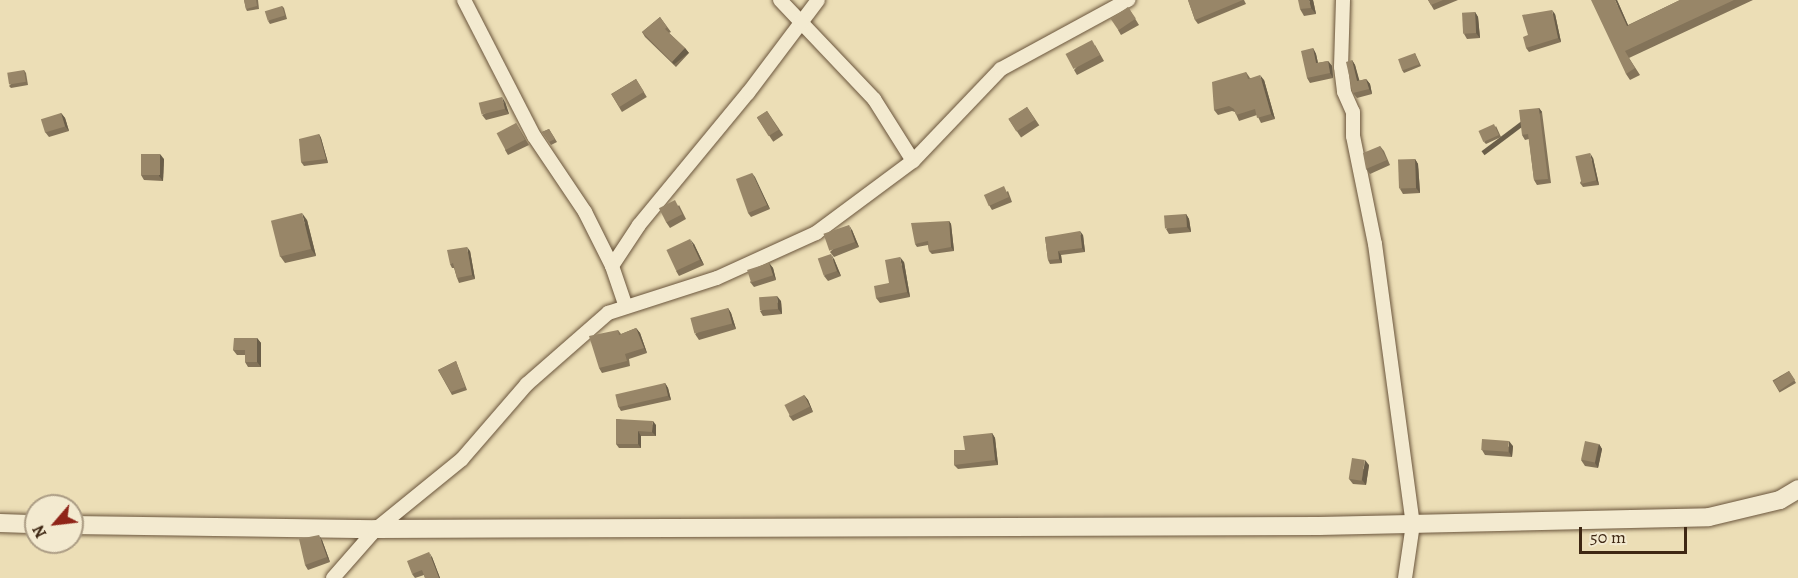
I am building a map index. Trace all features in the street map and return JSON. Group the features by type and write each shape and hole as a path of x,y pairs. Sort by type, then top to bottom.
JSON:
{"street":[{"path":"464,0 534,135 585,212 612,266 626,307"},
{"path":"780,0 874,99 913,161"},
{"path":"612,266 639,225 748,93 798,21 818,0"},
{"path":"333,578 376,529 462,459 526,384 608,313 717,278 816,233 913,161 1001,69 1128,0"},
{"path":"1343,0 1341,67 1344,92 1353,112 1353,136 1375,244 1413,524 1405,578"},
{"path":"84,525 376,529 1413,524 1709,517 1780,500 1798,489"},
{"path":"0,524 24,524"}],"building":[{"path":"244,0 256,0 257,6 246,9"},
{"path":"1188,0 1243,0 1195,20"},
{"path":"1298,0 1309,0 1311,8 1300,9"},
{"path":"1428,0 1443,0 1431,5"},
{"path":"1591,0 1615,0 1627,26 1680,0 1734,0 1625,51 1635,68 1626,74"},
{"path":"282,6 285,16 268,21 265,11"},
{"path":"1128,7 1136,19 1118,30 1111,19"},
{"path":"1552,10 1558,38 1526,48 1523,37 1528,35 1522,15"},
{"path":"1475,12 1476,33 1463,34 1462,13"},
{"path":"660,17 667,27 665,29 685,48 672,62 642,32"},
{"path":"1092,40 1100,55 1073,69 1066,54"},
{"path":"1313,48 1316,63 1328,61 1330,73 1307,78 1301,51"},
{"path":"1415,53 1419,64 1402,70 1398,59"},
{"path":"1352,60 1357,81 1366,79 1369,89 1353,93 1346,62"},
{"path":"24,70 26,82 9,85 7,73"},
{"path":"1246,72 1248,79 1260,75 1271,114 1257,118 1255,109 1236,115 1234,109 1229,106 1214,110 1212,82"},
{"path":"636,79 644,92 619,107 611,94"},
{"path":"502,97 505,109 482,114 479,103"},
{"path":"1027,107 1035,120 1016,131 1008,119"},
{"path":"1539,108 1548,179 1534,180 1528,134 1522,135 1519,110"},
{"path":"767,111 779,130 768,136 757,117"},
{"path":"61,113 65,126 45,133 41,119"},
{"path":"516,123 525,140 505,150 497,133"},
{"path":"1494,124 1499,135 1483,142 1478,131"},
{"path":"549,129 555,139 549,142 542,132"},
{"path":"319,134 326,159 301,162 299,139"},
{"path":"1380,146 1387,160 1366,169 1363,153"},
{"path":"1590,153 1596,180 1582,184 1575,156"},
{"path":"141,154 160,154 160,175 141,175"},
{"path":"1415,159 1416,188 1399,189 1398,160"},
{"path":"752,173 767,205 748,213 736,179"},
{"path":"1004,186 1009,197 989,206 984,195"},
{"path":"675,200 682,214 666,222 659,208"},
{"path":"302,213 311,249 280,257 271,221"},
{"path":"1186,214 1187,227 1165,229 1164,216"},
{"path":"949,221 951,247 929,251 928,241 915,244 911,223"},
{"path":"849,225 855,242 829,251 823,234"},
{"path":"1080,231 1082,248 1058,251 1059,259 1048,260 1045,237"},
{"path":"690,239 700,260 676,271 666,250"},
{"path":"467,247 472,275 457,278 453,263 450,264 447,250"},
{"path":"831,254 837,271 824,276 818,259"},
{"path":"900,257 907,292 876,298 874,286 889,283 885,260"},
{"path":"769,263 773,275 751,282 747,270"},
{"path":"777,296 778,309 760,310 759,297"},
{"path":"728,308 732,323 694,334 690,318"},
{"path":"636,328 644,348 625,354 627,361 599,368 589,336 618,330 619,335"},
{"path":"234,338 257,338 257,362 245,362 245,350 233,350"},
{"path":"456,361 465,387 451,392 438,370"},
{"path":"1789,371 1795,380 1779,391 1773,382"},
{"path":"665,383 668,396 618,407 615,394"},
{"path":"804,395 810,407 790,417 784,405"},
{"path":"616,419 653,421 652,432 638,431 638,444 616,444"},
{"path":"992,433 995,460 954,465 954,450 965,450 963,436"},
{"path":"1482,439 1509,441 1508,452 1481,450"},
{"path":"1585,441 1599,444 1595,462 1581,460"},
{"path":"1352,458 1365,460 1362,481 1349,479"},
{"path":"319,535 327,557 305,565 299,539"},
{"path":"429,552 439,578 425,578 422,570 412,574 407,561"}]}
